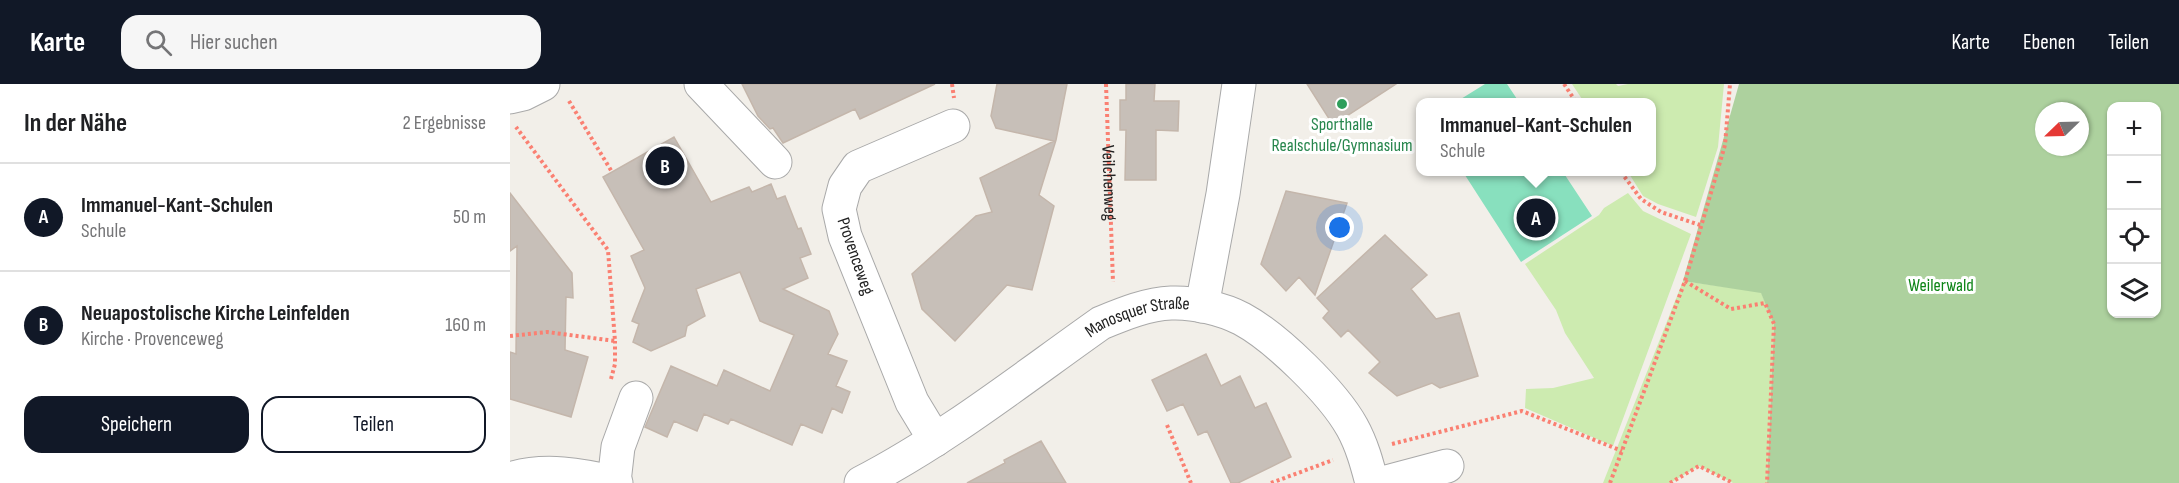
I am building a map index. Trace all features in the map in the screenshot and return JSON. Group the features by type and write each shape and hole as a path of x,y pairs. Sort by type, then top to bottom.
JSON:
{"street":[{"path":"701,84 776,162"},
{"path":"1202,306 1223,194 1239,84"},
{"path":"511,108 523,94 554,89"},
{"name":"Provenceweg","path":"935,440 912,402 845,236 839,209 845,186 858,167 953,126"},
{"name":"Manosquer Straße","path":"861,483 901,462 935,440 1101,323 1131,310 1171,303 1202,306 1239,318 1256,328 1316,379 1351,425 1363,449 1372,483"},
{"path":"510,479 522,475 559,473 615,483 618,447 636,398"},
{"path":"1383,483 1447,466"}],"path":[{"path":"952,84 954,92"},
{"name":"Veilchenweg","path":"1106,84 1113,282"},
{"path":"1564,84 1573,98"},
{"path":"1610,483 1685,281 1725,146 1730,84"},
{"path":"554,89 612,172"},
{"path":"510,336 547,332 615,341 608,250 515,126 511,108"},
{"path":"1625,176 1641,199 1660,212 1700,225"},
{"path":"1685,281 1731,309 1766,303 1774,324 1767,483"},
{"path":"1389,445 1522,411 1623,451"},
{"path":"1167,425 1191,483"},
{"path":"1271,483 1332,460"},
{"path":"1670,483 1699,466 1733,483"}],"green space":[{"path":"1485,84 1507,84 1516,98 1462,98"},
{"path":"1572,84 1616,84 1618,86 1628,84 1724,84 1718,147 1696,217 1658,204 1643,196 1630,176 1656,176 1656,98 1581,98"},
{"name":"Weilerwald","path":"1739,84 2179,84 2179,483 1767,483 1774,325 1761,293 1683,281"},
{"path":"1466,176 1566,176 1592,216 1521,262"},
{"path":"1628,193 1643,211 1691,234 1613,446 1525,408 1526,389 1553,388 1594,378 1565,333 1556,310 1525,264"},
{"path":"1683,281 1761,292 1774,325 1767,483 1733,483 1699,466 1670,483 1603,483"}],"building":[{"path":"742,84 935,84 860,119 855,109 783,143 773,128 770,129 758,116"},
{"path":"997,84 1067,84 1056,140 1039,195 1054,206 1032,290 1007,285 955,341 922,309 912,274 976,216 992,212 980,178 1054,141 996,128 991,116"},
{"path":"1126,84 1155,84 1154,101 1179,101 1178,131 1156,130 1156,180 1125,180 1126,130 1120,130 1120,100 1126,100"},
{"name":"Sporthalle Realschule/Gymnasium","path":"1307,84 1396,84 1333,125"},
{"path":"674,137 711,202 749,187 752,192 771,184 777,199 785,196 798,229 801,228 811,254 800,258 808,278 783,289 829,311 838,334 828,354 847,361 836,386 850,392 842,413 832,408 822,433 801,424 792,445 731,419 728,424 704,414 697,431 674,421 667,437 645,427 671,366 717,386 724,370 770,391 794,335 760,321 740,272 696,289 705,316 687,326 685,336 651,351 633,342 639,324 632,321 645,288 631,256 644,250 603,177"},
{"path":"1286,191 1347,203 1315,295 1299,277 1286,291 1261,264"},
{"path":"510,193 572,273 573,298 566,297 565,350 588,357 571,417 510,399 510,352 516,354 517,246 510,251"},
{"path":"1385,235 1427,275 1411,289 1436,319 1459,313 1478,376 1440,388 1432,383 1397,396 1369,373 1380,362 1348,330 1341,337 1323,318 1329,311 1317,298"},
{"path":"1206,354 1221,386 1240,376 1255,408 1266,403 1291,457 1238,483 1231,483 1207,431 1198,435 1183,404 1167,411 1152,380"},
{"path":"1041,441 1066,483 967,483 1005,463 1004,460"}],"place":[{"name":"Sporthalle Realschule/Gymnasium","path":"1342,104"},
{"name":"Neuapostolische Kirche Leinfelden","path":"665,166"},
{"name":"Immanuel-Kant-Schulen","path":"1536,218"}]}
